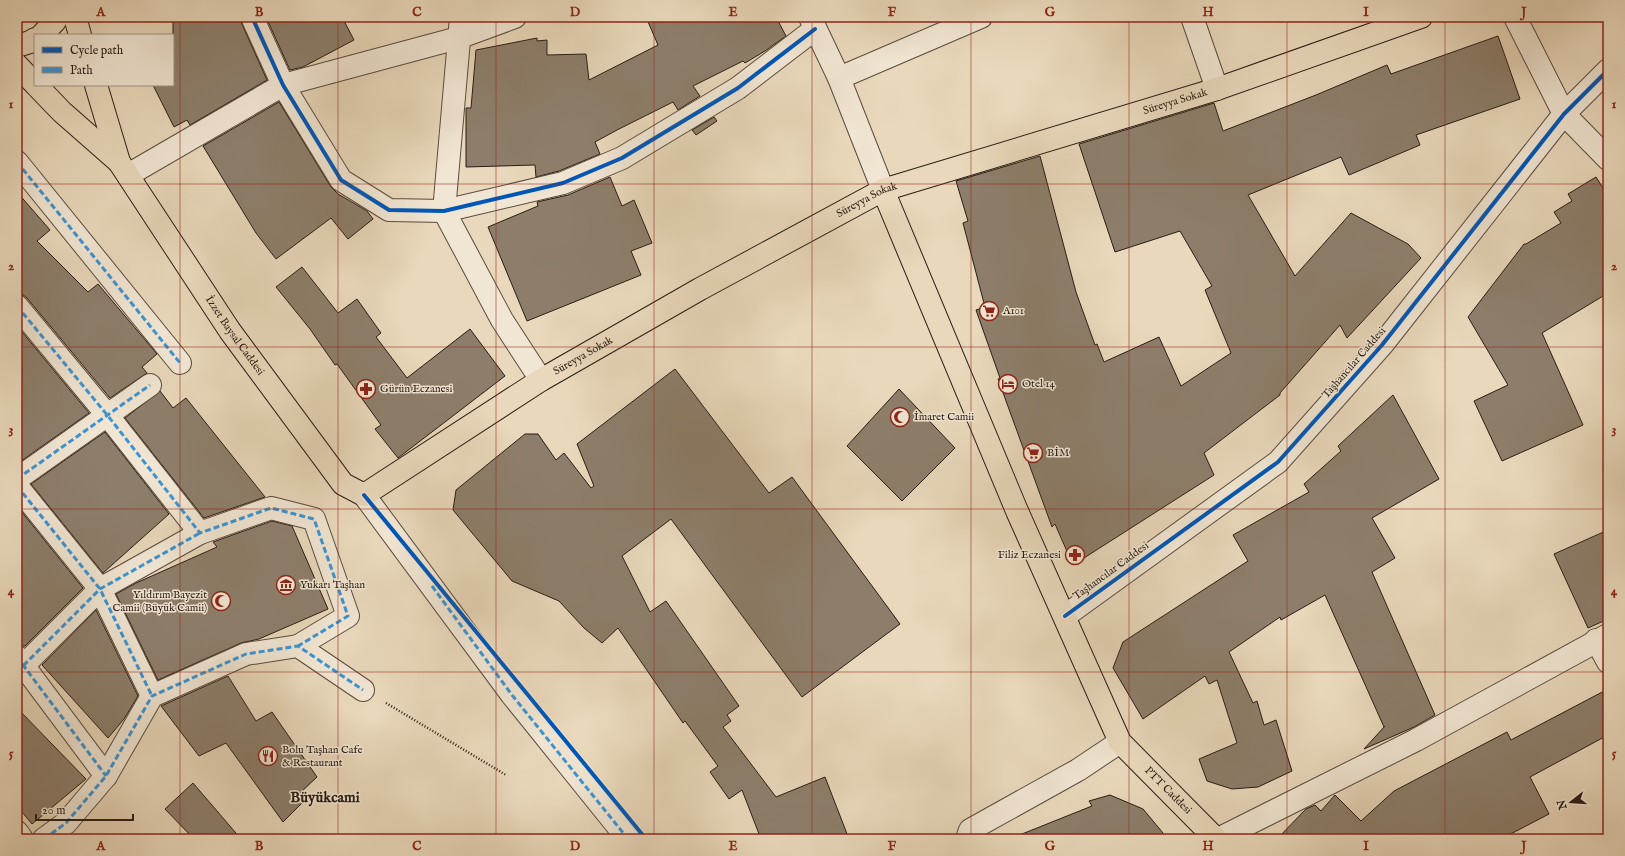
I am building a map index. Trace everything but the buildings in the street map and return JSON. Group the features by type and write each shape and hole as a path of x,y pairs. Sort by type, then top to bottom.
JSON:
{"main road":[{"path":"43,34 57,17"},
{"path":"75,17 80,34"},
{"name":"Süreyya Sokak","path":"364,496 541,380 700,289 883,190 1216,89 1421,17"},
{"path":"17,46 34,40"},
{"name":"İzzet Baysal Caddesi","path":"17,65 34,82"},
{"name":"İzzet Baysal Caddesi","path":"38,86 62,112 124,168"},
{"name":"İzzet Baysal Caddesi","path":"96,86 124,168 230,331 343,484 364,496"},
{"path":"883,190 1017,511 1120,742"},
{"name":"PTT Caddesi","path":"1120,742 1217,839"}],"street":[{"path":"252,17 283,85 341,180 389,210 444,211 563,183 622,158 738,88 813,23 839,78 883,190"},
{"path":"461,17 444,211 502,320 541,380"},
{"path":"124,168 283,85 458,38 515,17"},
{"path":"839,78 981,17"},
{"path":"1192,17 1216,89"},
{"path":"1514,17 1564,114 1608,159"},
{"name":"Taşhancılar Caddesi","path":"1065,616 1278,462 1382,345 1564,114 1608,70"},
{"path":"17,162 180,363"},
{"path":"17,306 108,416 200,533"},
{"path":"17,479 150,385"},
{"path":"17,486 100,588 152,696"},
{"path":"364,496 512,695 628,839"},
{"path":"44,839 66,823 106,776 152,696 246,654 298,646 348,616 314,519 271,508 200,533 100,588 19,665 106,776"},
{"path":"1217,839 1416,740 1602,638 1608,662"},
{"path":"298,646 363,690"},
{"path":"967,839 970,830 1078,770 1120,742"},
{"path":"17,832 22,839"}],"path":[{"path":"363,690 506,775"}],"marked path":[{"path":"17,162 180,363"},
{"path":"17,306 108,416 200,533 271,508 314,519 348,616 298,646"},
{"path":"17,479 150,385"},
{"path":"17,486 100,589 152,696"},
{"path":"17,672 100,589 200,533"},
{"path":"432,586 512,695 628,839"},
{"path":"44,839 66,823 106,776 152,696 246,654 298,646 363,690"},
{"path":"17,657 106,776"},
{"path":"17,832 22,839"}],"cycle path":[{"path":"252,17 283,85 341,180 389,210 444,211 563,183 622,158 738,88 815,29"},
{"path":"1065,616 1278,462 1382,345 1564,114 1608,70"},
{"path":"364,495 646,839"}],"place":[{"name":"A101","path":"989,311"},
{"name":"Otel 14","path":"1008,384"},
{"name":"Gürün Eczanesi","path":"366,389"},
{"name":"İmaret Camii","path":"900,417"},
{"name":"BİM","path":"1033,453"},
{"name":"Filiz Eczanesi","path":"1075,555"},
{"name":"Yukarı Taşhan","path":"286,585"},
{"name":"Yıldırım Bayezit Camii (Büyük Camii)","path":"221,601"},
{"name":"Bolu Taşhan Cafe & Restaurant","path":"268,756"}],"district":[{"name":"Büyükcami","path":"325,797"}]}
